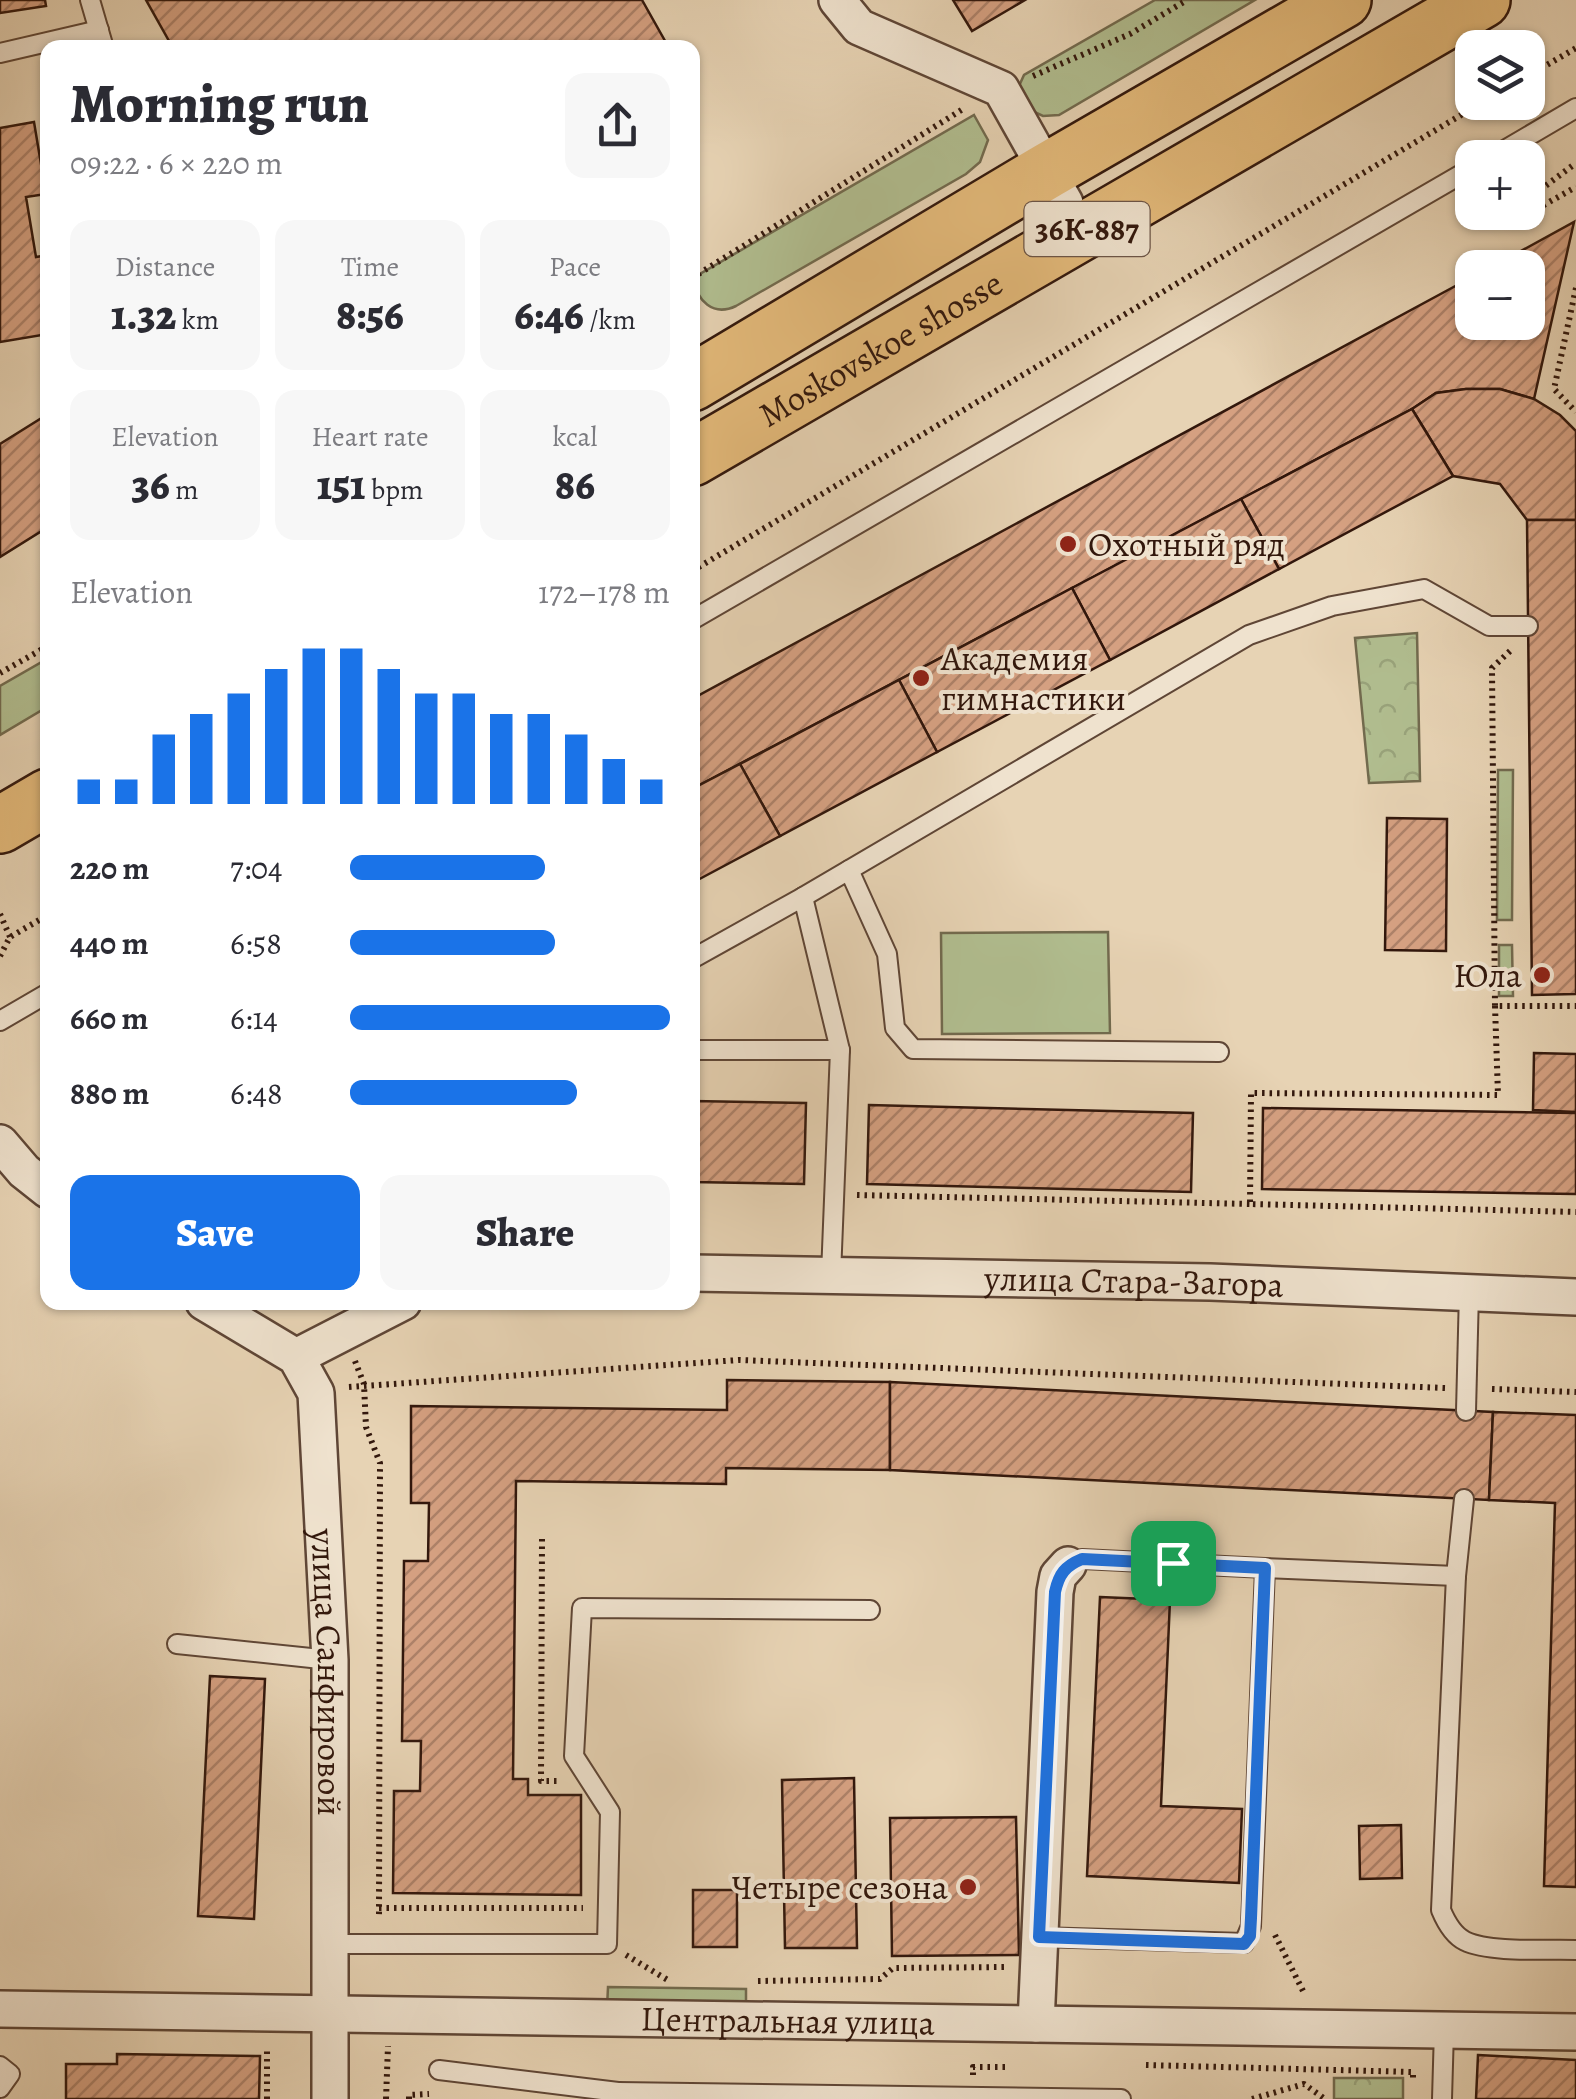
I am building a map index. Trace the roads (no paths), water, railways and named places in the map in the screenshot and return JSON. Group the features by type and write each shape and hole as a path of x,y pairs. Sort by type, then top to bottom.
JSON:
{"main road":[{"name":"Moskovskoe shosse","path":"700,417 1342,0"},
{"name":"Moskovskoe shosse","path":"700,379 1415,0"},
{"name":"Moskovskoe shosse","path":"700,453 1482,0"},
{"path":"0,786 40,763"},
{"path":"0,824 40,802"},
{"path":"0,859 40,836"}],"street":[{"path":"837,0 858,27 1001,89 1056,187"},
{"path":"0,1144 40,1184"},
{"name":"улица Стара-Загора","path":"700,1273 1210,1282 1576,1298"},
{"path":"217,1310 296,1357 387,1310"},
{"name":"улица Санфировой","path":"296,1357 316,1394 330,1660 330,2099"},
{"path":"1036,2024 1055,1592 1058,1576 1068,1565"},
{"name":"Центральная улица","path":"0,2009 1576,2032"}],"lane":[{"path":"90,0 101,39"},
{"path":"0,53 40,47"},
{"path":"1522,140 1576,108"},
{"path":"700,615 1455,178"},
{"path":"700,955 1249,635 1332,606 1424,589 1490,626 1520,626"},
{"path":"849,870 887,954 895,1028 913,1049 1219,1052"},
{"path":"803,897 840,1050 831,1275"},
{"path":"0,1021 40,998"},
{"path":"700,1050 840,1050"},
{"path":"1466,1411 1469,1292"},
{"path":"1464,1499 1456,1576 1441,1910 1448,1926 1465,1941 1576,1950"},
{"path":"1068,1565 1082,1559 1456,1576"},
{"path":"1039,1952 1236,1946 1244,1944 1250,1936 1265,1568"},
{"path":"332,1944 607,1944 610,1812 574,1756 582,1608 870,1610"},
{"path":"177,1644 330,1660"},
{"path":"1442,2099 1444,2030"},
{"path":"0,2066 10,2074 0,2088"},
{"path":"439,2070 618,2096 1120,2099"}],"place":[{"name":"Охотный ряд","path":"1068,544"},
{"name":"Академия гимнастики","path":"921,678"},
{"name":"Юла","path":"1542,975"},
{"name":"Четыре сезона","path":"968,1887"}]}
